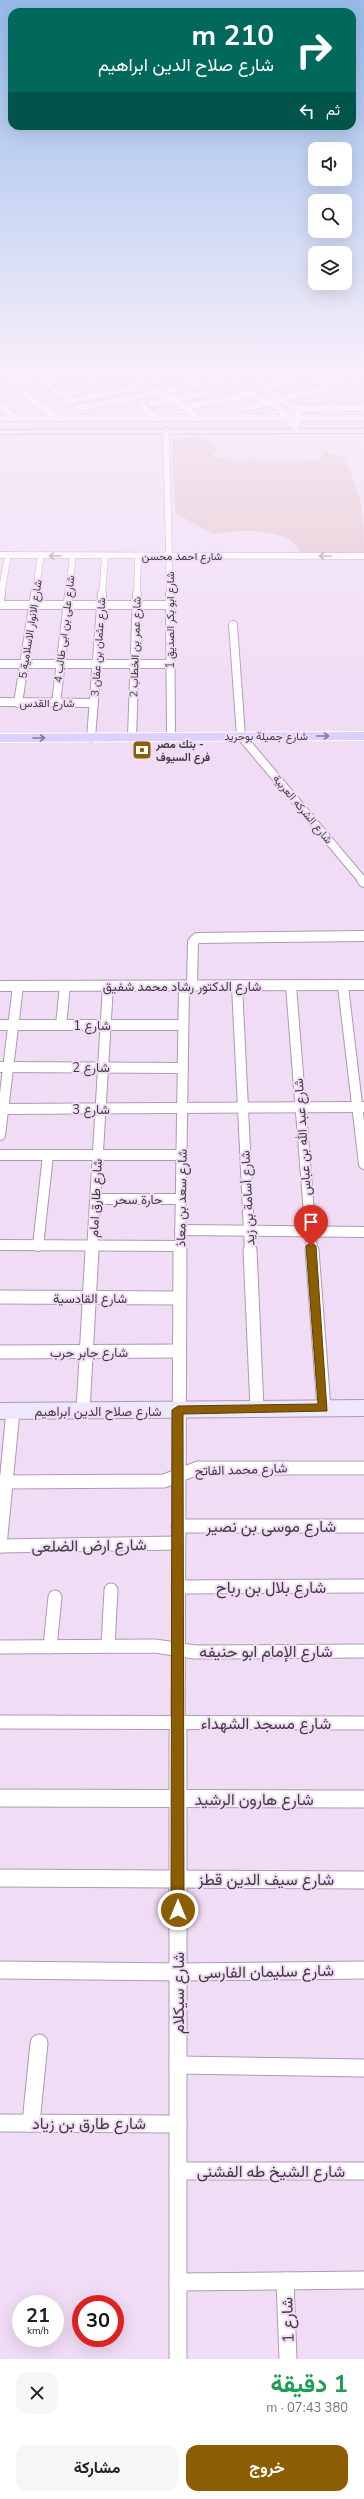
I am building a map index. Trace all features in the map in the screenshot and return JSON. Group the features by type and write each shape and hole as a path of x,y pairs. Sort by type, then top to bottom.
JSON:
{"main road":[{"name":"شارع جميلة بوحريد","path":"0,738 364,736"},
{"name":"شارع صلاح الدين ابراهيم","path":"7,1411 364,1408"}],"street":[{"name":"شارع ابو بكر الصديق 1","path":"168,485 170,556 171,737"},
{"name":"شارع احمد محسن","path":"0,555 364,556"},
{"path":"0,600 1,585 8,555"},
{"name":"شارع الانوار الاسلامية 5","path":"18,702 41,556"},
{"name":"شارع على بن ابى طالب 4","path":"56,703 73,556"},
{"name":"شارع عثمان بن عفان 3","path":"91,738 105,556"},
{"name":"شارع عمر بن الخطاب 2","path":"132,737 138,556"},
{"path":"0,605 170,605"},
{"path":"233,625 241,736"},
{"path":"0,664 170,664"},
{"name":"شارع القدس","path":"0,702 94,703"},
{"name":"شارع الشركه العربية","path":"241,736 364,882"},
{"name":"شارع سعد بن معاذ","path":"178,1410 183,1025 193,942 197,938 364,936"},
{"name":"شارع الدكتور رشاد محمد شفيق","path":"0,986 364,985"},
{"path":"0,1134 4,1067 13,1024 18,986"},
{"path":"61,1024 65,986"},
{"name":"شارع طارق امام","path":"83,1411 108,986"},
{"name":"شارع أسامة بن زيد","path":"237,986 257,1409"},
{"name":"شارع عبد الله بن عباس","path":"290,986 324,1408"},
{"path":"343,986 361,1107 364,1164"},
{"name":"شارع 1","path":"0,1024 183,1025"},
{"name":"شارع 2","path":"4,1067 183,1068"},
{"name":"شارع 3","path":"1,1109 361,1107"},
{"path":"0,1155 181,1155"},
{"path":"38,1246 48,1155"},
{"name":"حارة سحر","path":"96,1199 181,1199"},
{"path":"180,1230 364,1232"},
{"path":"0,1245 180,1246"},
{"name":"شارع القادسية","path":"0,1297 179,1298"},
{"name":"شارع جابر حرب","path":"0,1352 178,1351"},
{"name":"شارع سيكلام","path":"178,1410 178,2359"},
{"path":"0,1546 7,1411"},
{"name":"شارع محمد الفاتح","path":"3,1482 164,1481 198,1468 364,1468"},
{"name":"شارع موسى بن نصير","path":"178,1526 364,1526"},
{"name":"شارع ارض الضلعى","path":"0,1546 178,1544"},
{"name":"شارع بلال بن رباح","path":"178,1587 364,1586"},
{"path":"108,1646 111,1590"},
{"path":"50,1646 55,1597"},
{"name":"شارع الإمام ابو حنيفه","path":"0,1647 155,1646 178,1650 364,1652"},
{"name":"شارع مسجد الشهداء","path":"0,1722 364,1724"},
{"name":"شارع هارون الرشيد","path":"0,1798 364,1799"},
{"name":"شارع سيف الدين قطز","path":"0,1878 364,1880"},
{"name":"شارع سليمان الفارسى","path":"0,1970 178,1972 364,1970"},
{"path":"31,2123 39,2043"},
{"path":"178,2065 364,2068"},
{"name":"شارع طارق بن زياد","path":"0,2123 178,2124"},
{"name":"شارع الشيخ طه الفشنى","path":"178,2171 364,2171"},
{"path":"178,2282 364,2280"},
{"name":"شارع 1","path":"285,2281 288,2359"}],"shaded area":[{"path":"174,485 355,485 361,504 364,553 317,554 299,551 294,543 285,537 260,532 234,531 213,534 175,513"}],"place":[{"name":"بنك مصر - فرع السيوف","path":"142,750"}],"route":[{"path":"178,1910 178,1410 324,1408 311,1246"}]}
